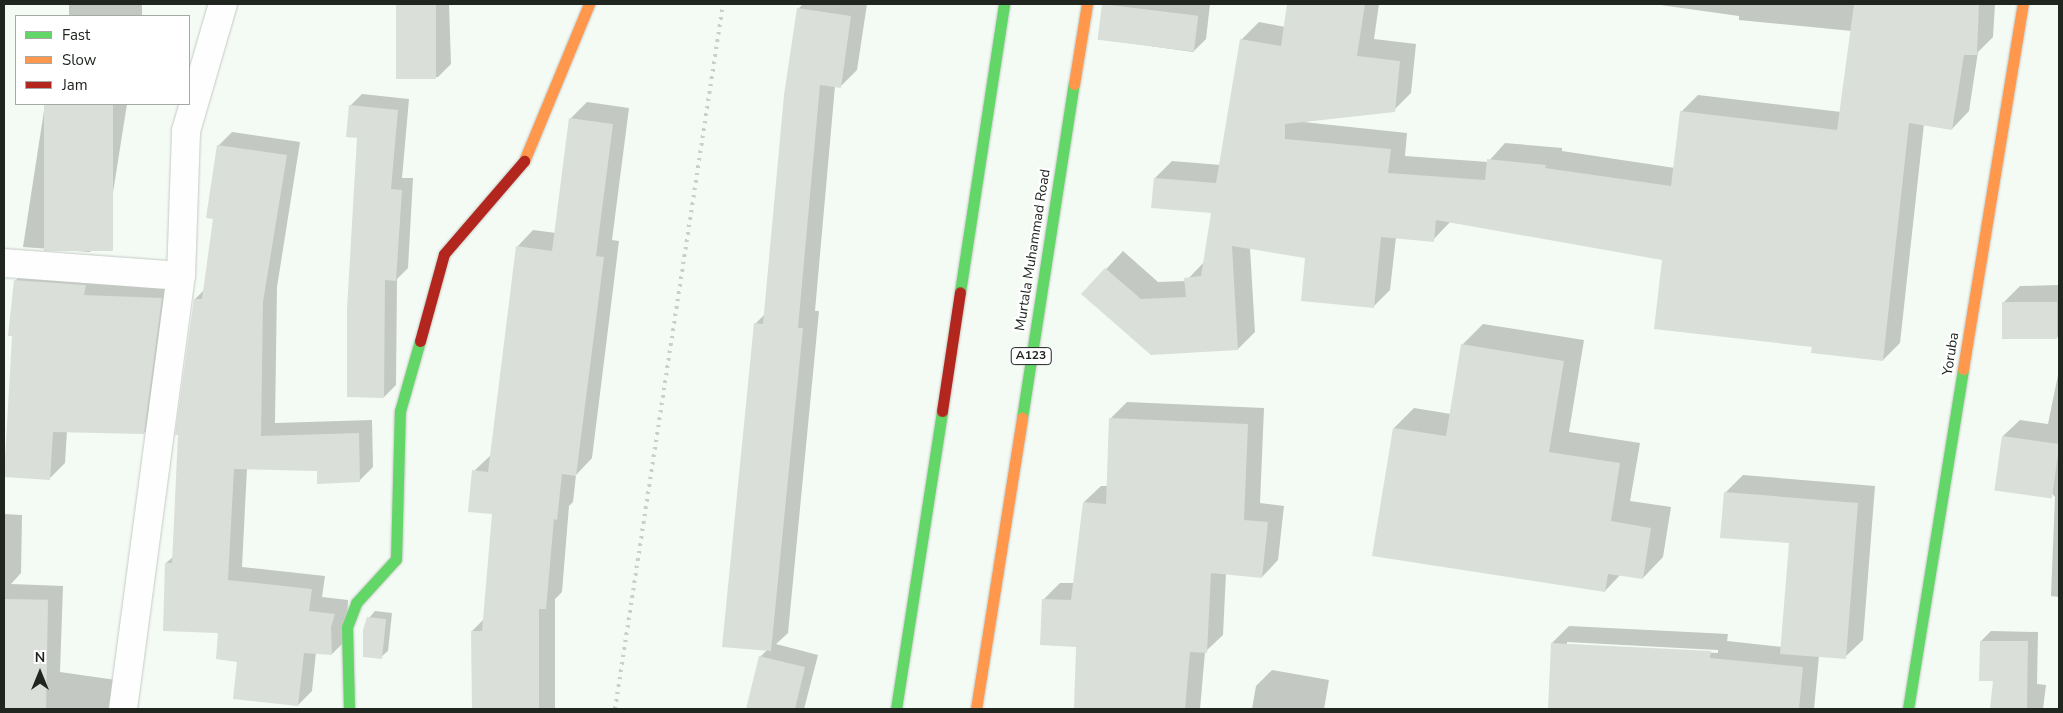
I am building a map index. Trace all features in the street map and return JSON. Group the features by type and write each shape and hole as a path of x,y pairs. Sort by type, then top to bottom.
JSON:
{"main road":[{"path":"349,709 347,627 356,603 396,559 400,411 444,254 523,162 589,4"},
{"path":"896,709 1004,4"},
{"name":"Murtala Muhammad Road","path":"976,709 1087,4"},
{"name":"Yoruba","path":"1908,709 2023,4"}],"street":[{"path":"123,709 181,276 186,131 223,4"},
{"path":"4,263 181,276"}],"building":[{"path":"396,4 436,4 436,79 396,79"},
{"path":"1102,4 1198,16 1194,52 1098,40"},
{"path":"1287,4 1365,4 1357,56 1400,61 1395,112 1285,124 1285,139 1391,149 1388,173 1485,180 1487,159 1546,165 1545,168 1671,186 1680,111 1837,130 1854,4 1979,4 1977,55 1964,55 1952,130 1909,123 1883,361 1811,353 1812,347 1654,329 1662,260 1436,220 1434,242 1381,237 1374,308 1301,301 1305,258 1232,246 1238,350 1151,355 1081,294 1105,268 1141,299 1186,297 1184,278 1201,276 1211,213 1151,208 1154,178 1216,183 1240,39 1281,46"},
{"path":"797,8 851,16 841,88 820,85 798,328 803,328 771,651 722,647 754,323 763,324 784,95"},
{"path":"44,105 113,105 113,251 44,251"},
{"path":"349,105 398,110 391,189 402,190 396,281 385,280 384,398 347,397 347,309 357,138 346,137"},
{"path":"569,118 613,124 596,256 604,257 576,476 562,474 557,520 554,519 546,609 539,609 539,709 472,709 471,631 482,631 492,514 468,512 472,470 488,472 516,246 552,251"},
{"path":"217,145 287,155 263,302 261,436 359,433 360,482 317,484 317,471 234,469 228,580 312,589 309,611 335,614 331,627 332,655 304,653 298,706 233,699 237,662 216,659 218,633 163,631 165,563 172,563 178,435 175,435 194,299 202,299 213,219 206,218"},
{"path":"14,280 86,285 84,295 162,298 144,434 53,432 50,480 4,477 12,336 8,336"},
{"path":"2002,302 2057,302 2057,339 2002,339"},
{"path":"1461,344 1564,361 1549,452 1620,463 1611,521 1651,528 1643,579 1608,574 1605,592 1372,556 1393,428 1446,436"},
{"path":"1109,418 1248,424 1244,520 1268,522 1262,578 1211,573 1207,653 1190,652 1185,709 1074,709 1076,647 1040,645 1042,599 1071,600 1083,502 1106,504"},
{"path":"2002,436 2059,444 2052,499 1994,490"},
{"path":"1724,492 1858,503 1846,659 1780,654 1789,543 1720,538"},
{"path":"4,599 48,600 46,709 4,709"},
{"path":"367,617 386,619 382,659 363,657 363,630"},
{"path":"1980,641 2028,641 2027,709 1990,709 1993,681 1979,681"},
{"path":"1551,643 1711,651 1710,658 1803,667 1799,709 1548,709"},
{"path":"759,656 805,667 795,709 746,709"}],"railway":[{"path":"615,709 723,4"}],"traffic: fast":[{"path":"960,292 1004,4"},
{"path":"1022,418 1074,84"},
{"path":"349,709 347,627 356,603 396,559 400,411 420,341"},
{"path":"1908,709 1963,369"},
{"path":"896,709 942,411"}],"traffic: slow":[{"path":"524,161 589,4"},
{"path":"1074,84 1087,4"},
{"path":"1963,369 2023,4"},
{"path":"976,709 1022,418"}],"traffic: jam":[{"path":"420,341 444,254 524,161"},
{"path":"942,411 960,292"}]}
